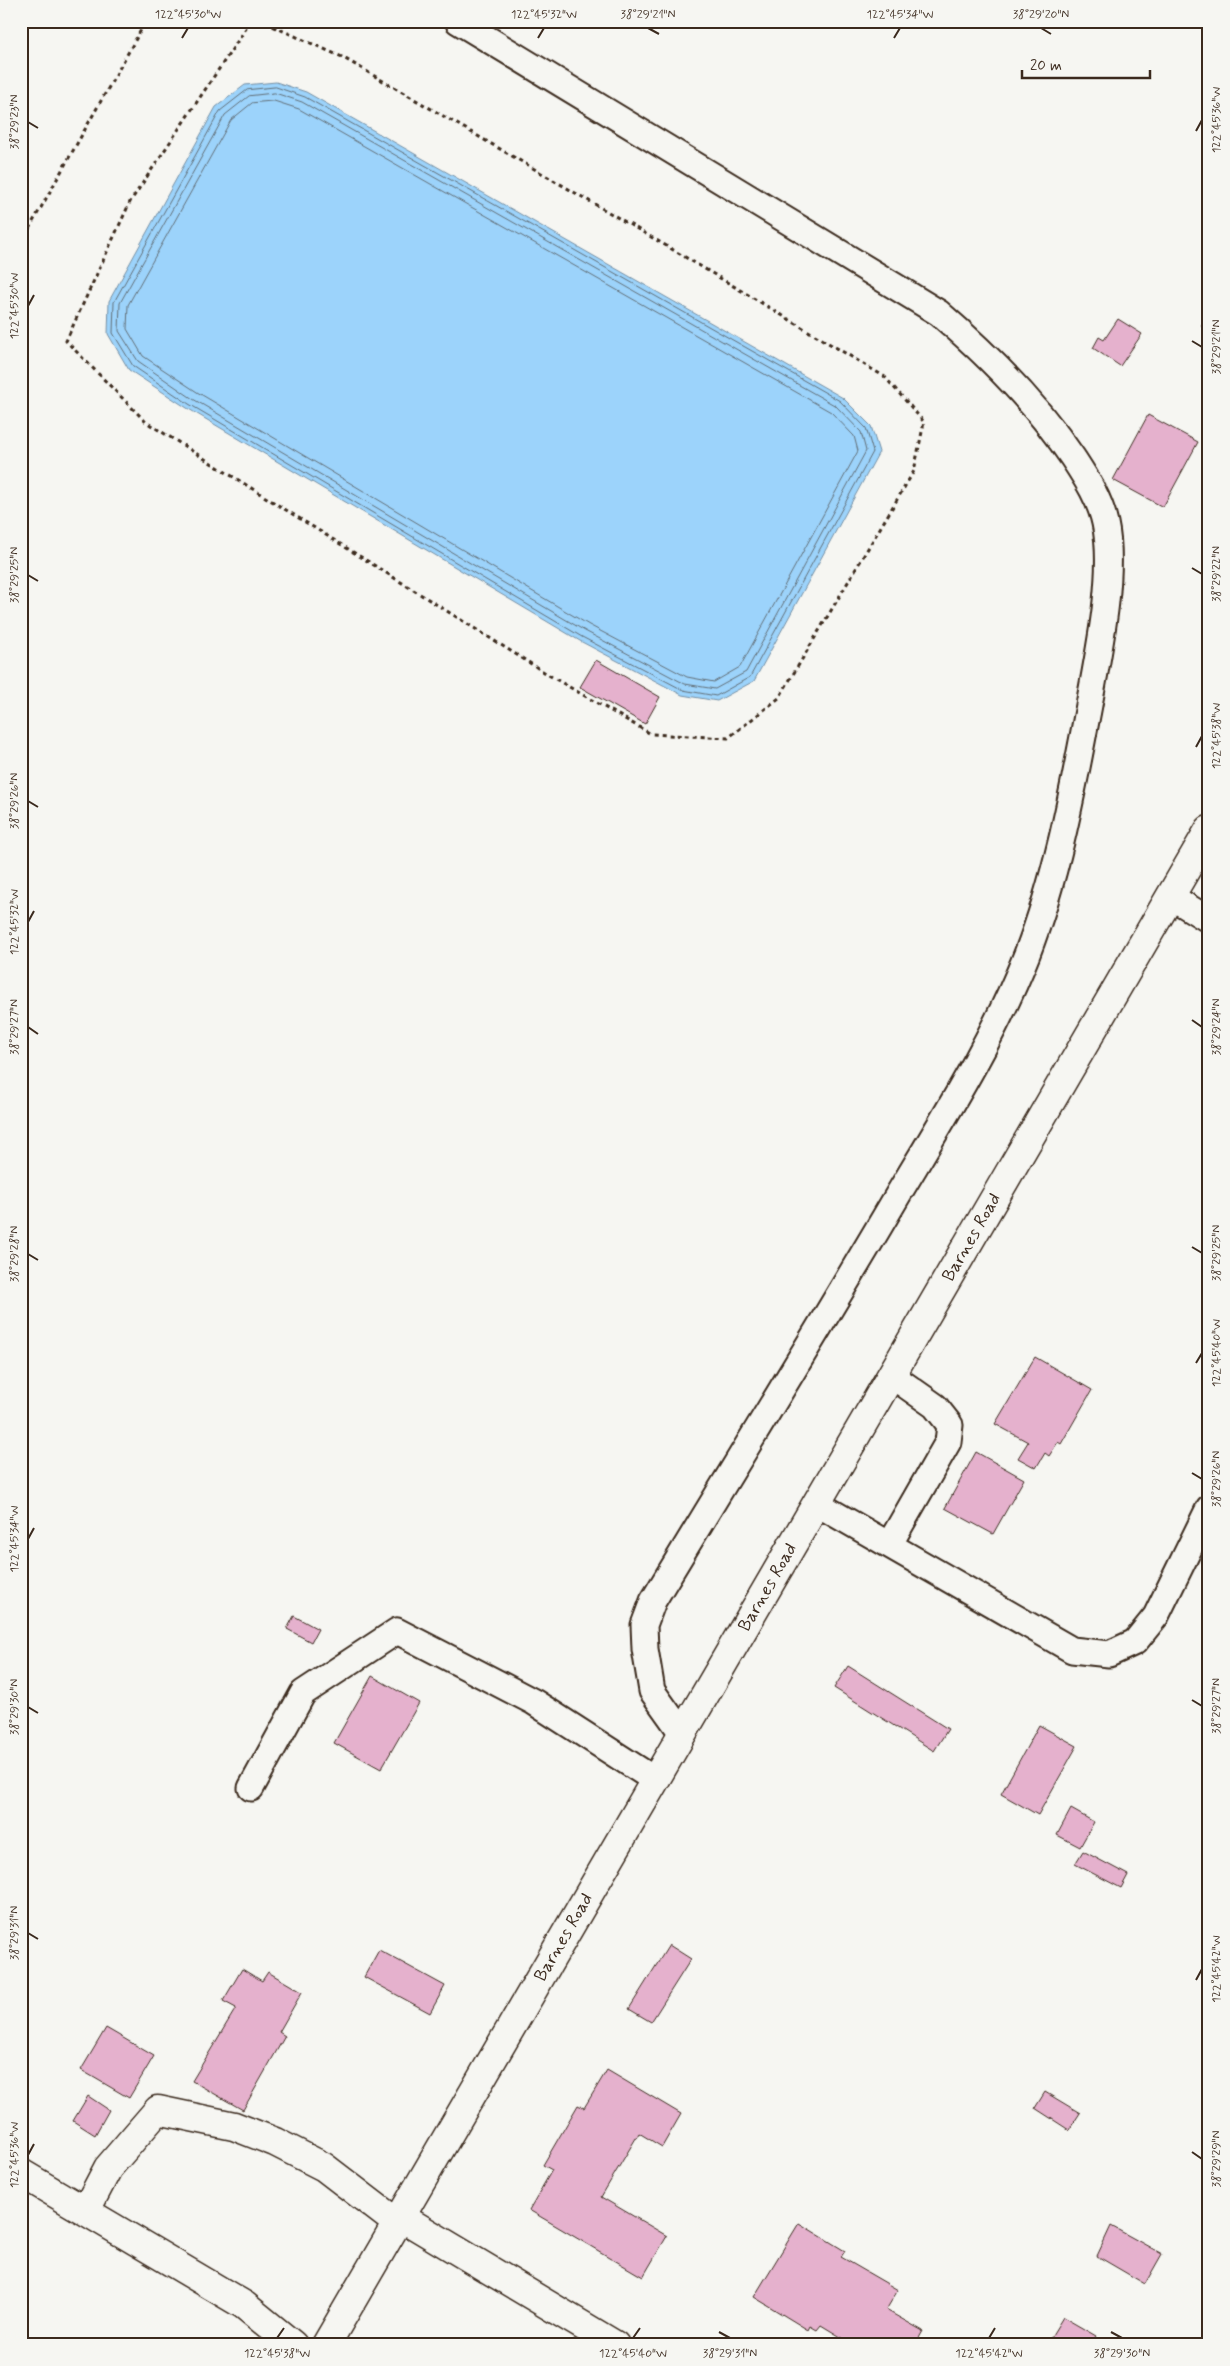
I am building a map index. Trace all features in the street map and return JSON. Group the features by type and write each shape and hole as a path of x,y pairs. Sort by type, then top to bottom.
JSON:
{"street":[{"name":"Barnes Road","path":"326,2345 1209,830"},
{"path":"86,2210 108,2168 158,2110 234,2126 275,2142 324,2167 399,2220 615,2345"},
{"path":"21,2173 244,2305 294,2345"}],"lane":[{"path":"458,21 939,313 986,354 1053,428 1091,485 1105,524 1108,571 1098,656 1075,778 1054,873 1027,954 987,1039 942,1121 653,1601 644,1625 645,1649 652,1691 682,1733"},
{"path":"1170,896 1209,920"},
{"path":"890,1545 948,1442 950,1425 935,1406 891,1375"},
{"path":"816,1503 1072,1650 1109,1654 1135,1642 1156,1616 1209,1508"},
{"path":"251,1788 303,1693 397,1631 534,1702 655,1780"}],"path":[{"path":"21,243 146,21"},
{"path":"252,21 130,202 66,341 146,422 552,677 651,734 728,738 779,698 914,470 924,422 885,377 877,372 670,248 342,57 260,21"}],"water":[{"path":"276,82 306,92 843,398 871,426 879,452 754,681 717,701 682,695 580,641 187,408 129,370 108,334 109,301 216,107 245,85"}],"building":[{"path":"1209,286 1209,299 1203,295"},
{"path":"1209,314 1209,331 1201,326"},
{"path":"1118,319 1142,334 1120,366 1093,348 1099,337 1104,340"},
{"path":"1148,415 1198,442 1163,507 1113,480"},
{"path":"596,660 660,697 645,724 580,687"},
{"path":"1035,1357 1092,1390 1061,1444 1058,1442 1049,1456 1045,1453 1036,1468 1018,1458 1028,1442 995,1424"},
{"path":"976,1452 1024,1479 993,1534 945,1508"},
{"path":"294,1616 318,1629 311,1642 287,1629"},
{"path":"848,1666 948,1729 934,1751 834,1688"},
{"path":"372,1676 419,1703 381,1769 334,1743"},
{"path":"1039,1725 1077,1746 1038,1815 1001,1794"},
{"path":"1071,1809 1094,1822 1080,1847 1057,1835"},
{"path":"1083,1851 1128,1875 1121,1888 1075,1864"},
{"path":"669,1945 691,1959 651,2022 629,2009"},
{"path":"379,1950 445,1986 430,2013 364,1977"},
{"path":"242,1969 262,1981 268,1972 302,1992 279,2032 285,2036 243,2110 192,2081 236,2008 223,2001"},
{"path":"106,2028 154,2056 129,2098 81,2070"},
{"path":"607,2070 681,2114 662,2147 639,2133 601,2197 667,2236 643,2277 529,2210 552,2170 543,2165 578,2105 584,2108"},
{"path":"1045,2092 1080,2113 1069,2130 1035,2108"},
{"path":"88,2096 109,2110 95,2135 73,2121"},
{"path":"799,2223 845,2251 841,2257 898,2290 886,2310 923,2331 915,2345 854,2345 821,2325 817,2330 810,2326 808,2330 754,2297"},
{"path":"1111,2226 1162,2254 1145,2284 1097,2256"},
{"path":"1063,2317 1096,2336 1091,2345 1046,2345"}]}
